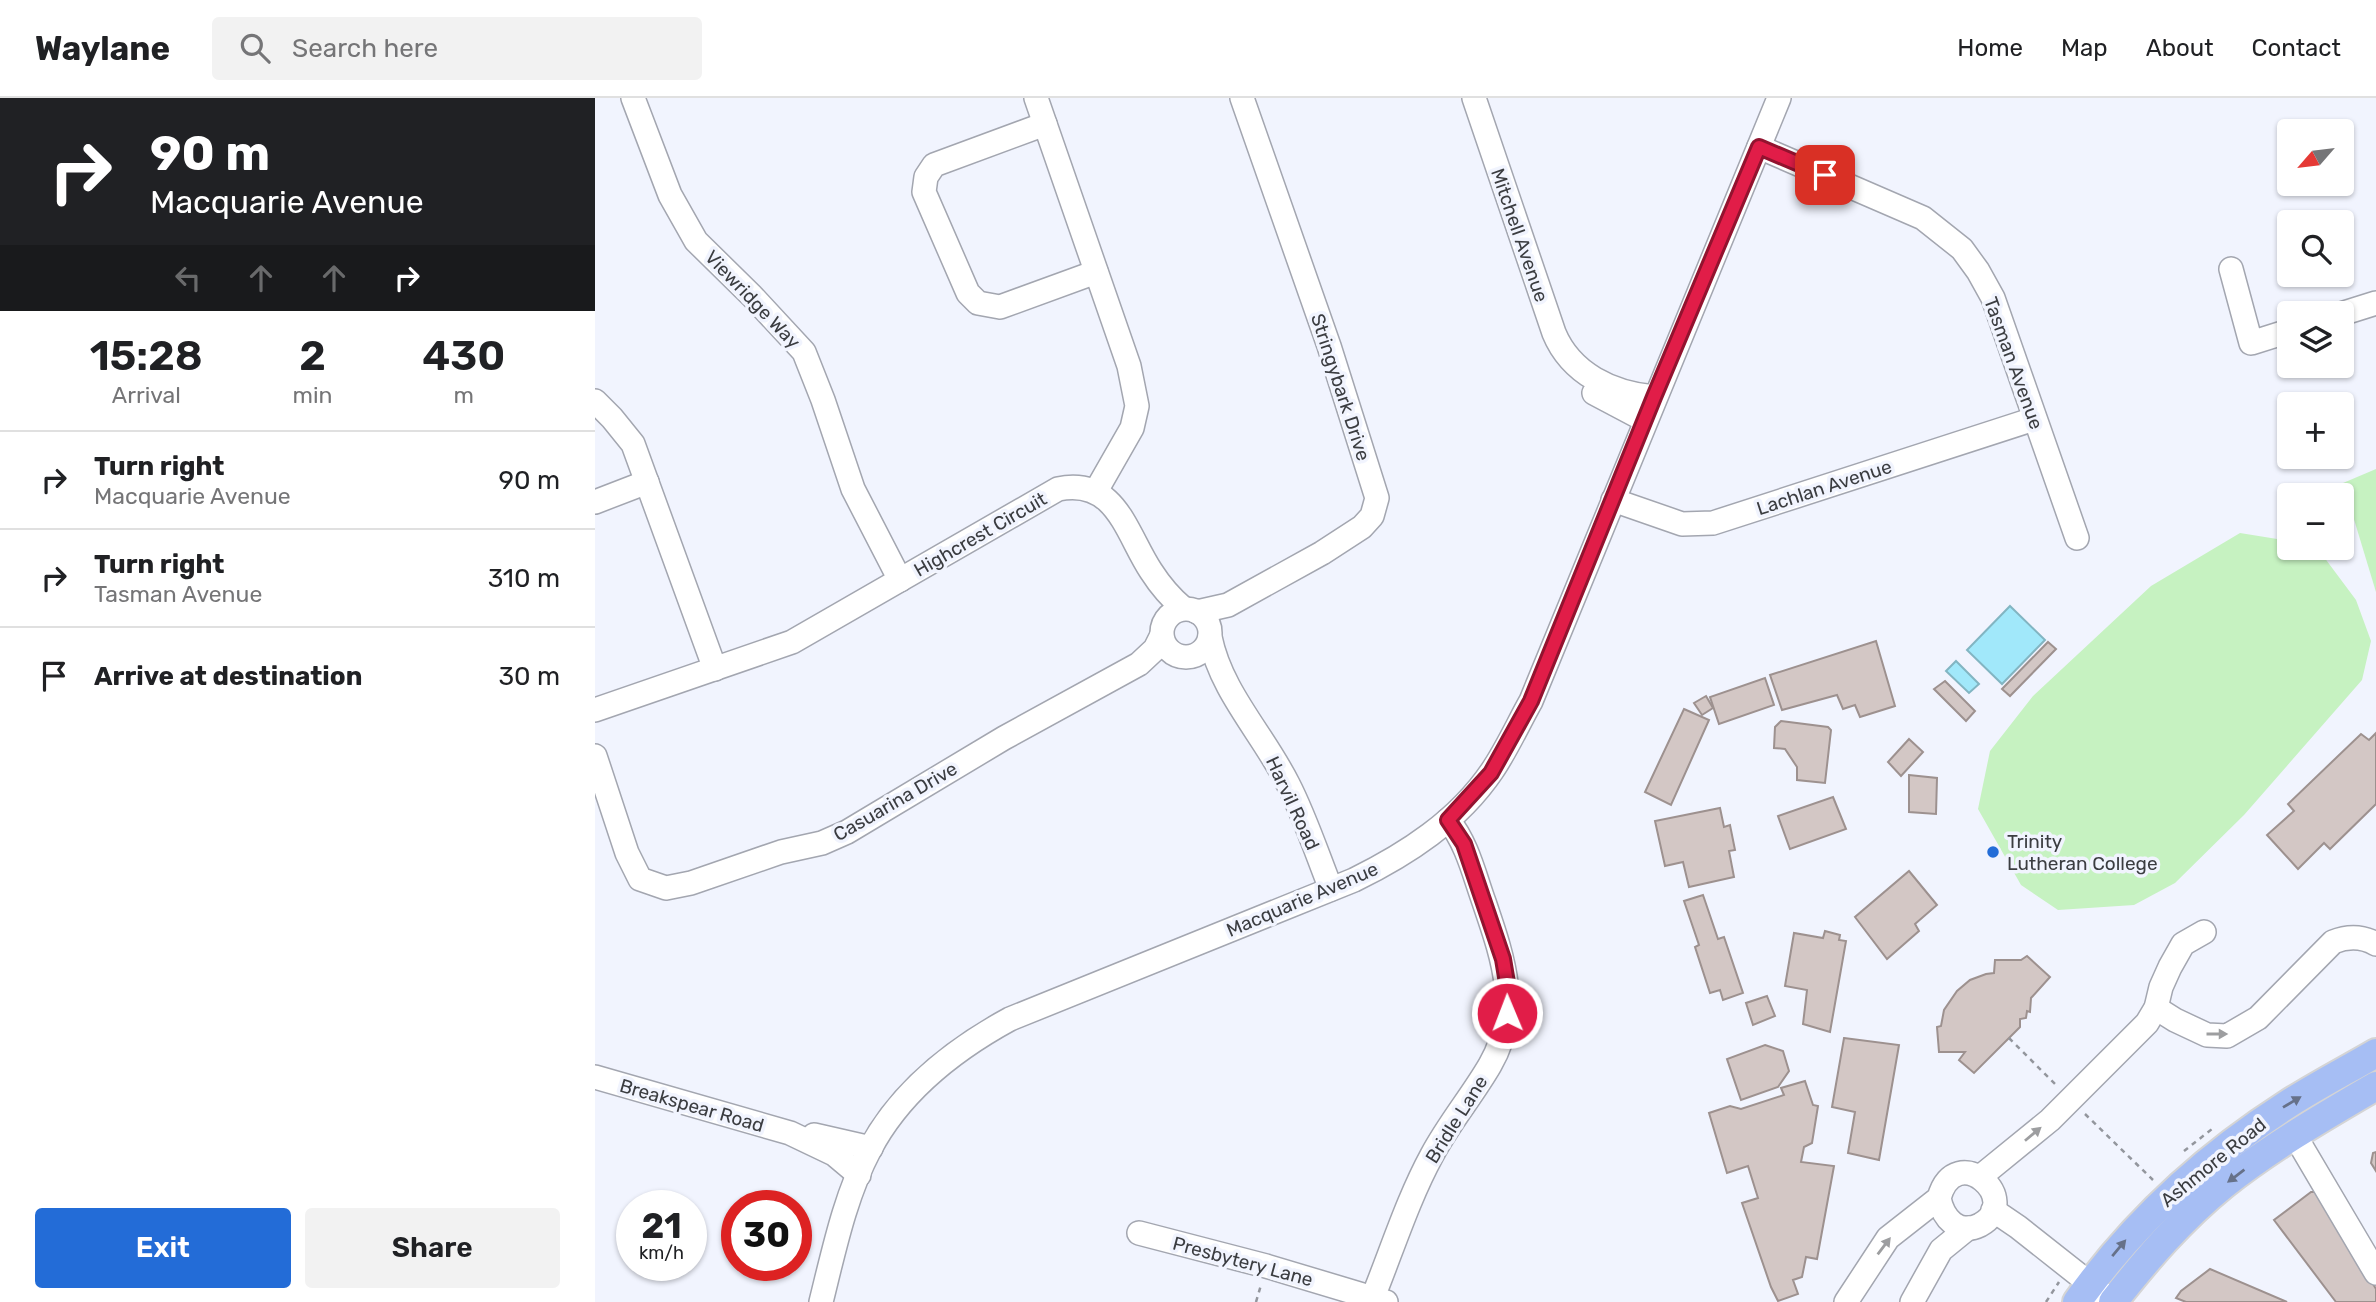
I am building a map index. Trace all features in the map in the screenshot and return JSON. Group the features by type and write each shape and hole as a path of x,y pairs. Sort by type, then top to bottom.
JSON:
{"main road":[{"name":"Ashmore Road","path":"2084,1293 2151,1213 2209,1160 2288,1104 2376,1053"},
{"name":"Ashmore Road","path":"2113,1302 2162,1243 2201,1204 2294,1134 2376,1086"}],"street":[{"name":"Viewridge Way","path":"633,98 670,195 696,241 753,296 804,352 853,489 900,580"},
{"path":"1036,98 1129,366 1137,406 1132,428 1096,491"},
{"name":"Stringybark Drive","path":"1188,624 1322,553 1363,527 1371,516 1377,498 1329,346 1242,98"},
{"name":"Mitchell Avenue","path":"1474,98 1554,333 1565,356 1593,392 1645,420"},
{"name":"Macquarie Avenue","path":"821,1302 843,1218 870,1148 892,1115 955,1054 982,1034 1051,1002 1363,876 1403,854 1448,820 1491,773 1531,701 1779,98"},
{"path":"1045,124 934,165 926,177 924,192 968,293 978,303 1000,307 1096,272"},
{"name":"Tasman Avenue","path":"1759,147 1923,218 1962,249 1993,298 2077,538"},
{"path":"2231,269 2252,343 2277,335"},
{"path":"2354,310 2376,303"},
{"name":"Mitchell Avenue","path":"1576,368 1611,386 1654,397"},
{"path":"595,401 613,418 633,444 715,669"},
{"name":"Lachlan Avenue","path":"1613,500 1682,524 1713,523 2034,419"},
{"path":"595,502 647,482"},
{"name":"Highcrest Circuit","path":"595,710 792,642 1058,489 1080,486 1096,491"},
{"name":"Harvil Road","path":"1096,491 1119,514 1151,572 1165,610 1188,624 1220,670 1288,785 1331,889"},
{"path":"1181,657 1192,657 1204,650 1188,624"},
{"name":"Harvil Road","path":"1188,624 1166,648 1209,676 1248,720"},
{"name":"Casuarina Drive","path":"1139,664 1188,624"},
{"name":"Casuarina Drive","path":"595,756 627,852 640,879 666,888 691,883 781,852 822,844 1139,664 1161,658 1181,657"},
{"name":"Bridle Lane","path":"1380,1300 1425,1168 1440,1140 1491,1064 1507,1013 1508,989 1503,959 1464,844 1448,820"},
{"path":"1980,1177 2050,1120 2147,1023 2156,1008 2161,987 2183,944 2204,932"},
{"path":"2156,1008 2207,1035 2227,1036 2258,1018 2333,942 2342,938 2359,937 2376,944"},
{"name":"Breakspear Road","path":"595,1077 790,1133 834,1154 859,1175"},
{"name":"Breakspear Road","path":"790,1133 803,1133 870,1148"},
{"path":"2294,1134 2376,1273"},
{"path":"1966,1172 1986,1181 1994,1193 1993,1210 1986,1221 1978,1226 1968,1228 1953,1225 1942,1212 1939,1198 1942,1188 1953,1176 1966,1172"},
{"path":"1846,1302 1888,1238 1939,1198"},
{"path":"1993,1210 2084,1293 2113,1302"},
{"path":"1912,1302 1941,1251 1968,1228"},
{"name":"Presbytery Lane","path":"1139,1233 1380,1300"}],"path":[{"path":"2009,1038 2153,1180"}],"green space":[{"path":"2376,469 2376,592 2354,519 2354,483 2343,483"},
{"path":"2240,533 2277,539 2277,560 2326,560 2356,600 2371,641 2362,680 2244,815 2175,883 2134,905 2058,910 2021,885 1978,809 1990,751 2033,696 2151,586"}],"water":[{"path":"2010,606 2045,640 2002,684 1967,650"},
{"path":"1956,661 1979,684 1969,693 1946,671"}],"building":[{"path":"1876,641 1895,706 1860,717 1855,705 1843,709 1837,695 1782,710 1770,675"},
{"path":"2048,642 2056,649 2010,696 2002,689"},
{"path":"1765,678 1774,705 1719,724 1710,697"},
{"path":"1945,681 1975,711 1966,721 1934,689"},
{"path":"1706,696 1713,708 1702,715 1694,703"},
{"path":"1684,709 1709,720 1671,805 1645,792"},
{"path":"1781,721 1828,727 1831,730 1825,783 1797,780 1797,767 1785,749 1774,748 1775,727"},
{"path":"2376,733 2376,804 2330,849 2324,843 2298,869 2267,835 2294,811 2288,804 2361,734 2369,740"},
{"path":"1909,739 1923,752 1901,776 1888,762"},
{"path":"1909,775 1937,778 1936,814 1909,812"},
{"path":"1833,797 1846,829 1790,849 1778,816"},
{"path":"1720,808 1724,827 1730,825 1735,850 1729,851 1734,877 1689,887 1683,862 1665,866 1655,821"},
{"path":"1909,871 1937,905 1915,924 1919,931 1887,959 1855,917"},
{"path":"1703,895 1718,939 1724,937 1743,993 1723,1000 1720,990 1710,993 1695,947 1699,945 1684,901"},
{"path":"1825,931 1840,935 1839,940 1846,941 1830,1032 1803,1024 1807,990 1785,986 1794,933 1823,938"},
{"path":"2027,956 2050,977 2031,998 2030,1012 2027,1011 2026,1018 2020,1019 2020,1027 1974,1073 1959,1060 1965,1052 1939,1052 1937,1027 1941,1026 1944,1010 1957,991 1970,980 1994,973 1995,960 2021,960"},
{"path":"1767,996 1775,1016 1753,1025 1746,1003"},
{"path":"1844,1038 1899,1045 1879,1160 1848,1153 1855,1112 1832,1107"},
{"path":"1765,1045 1783,1051 1789,1071 1778,1087 1741,1100 1727,1059"},
{"path":"1805,1081 1813,1105 1818,1106 1812,1143 1804,1147 1801,1162 1834,1166 1817,1259 1806,1257 1802,1277 1793,1280 1798,1294 1778,1301 1742,1203 1758,1198 1748,1166 1727,1173 1709,1113 1730,1106 1741,1109 1784,1095 1781,1088"},
{"path":"2376,1152 2376,1171 2371,1163 2373,1153"},
{"path":"2311,1192 2320,1192 2376,1289 2376,1302 2336,1302 2274,1220"},
{"path":"2210,1269 2287,1302 2186,1302 2176,1298"}],"place":[{"name":"Trinity Lutheran College","path":"1993,852"}],"route":[{"path":"1507,1013 1508,989 1503,959 1464,844 1448,820 1491,773 1531,701 1759,147 1825,175"}]}
